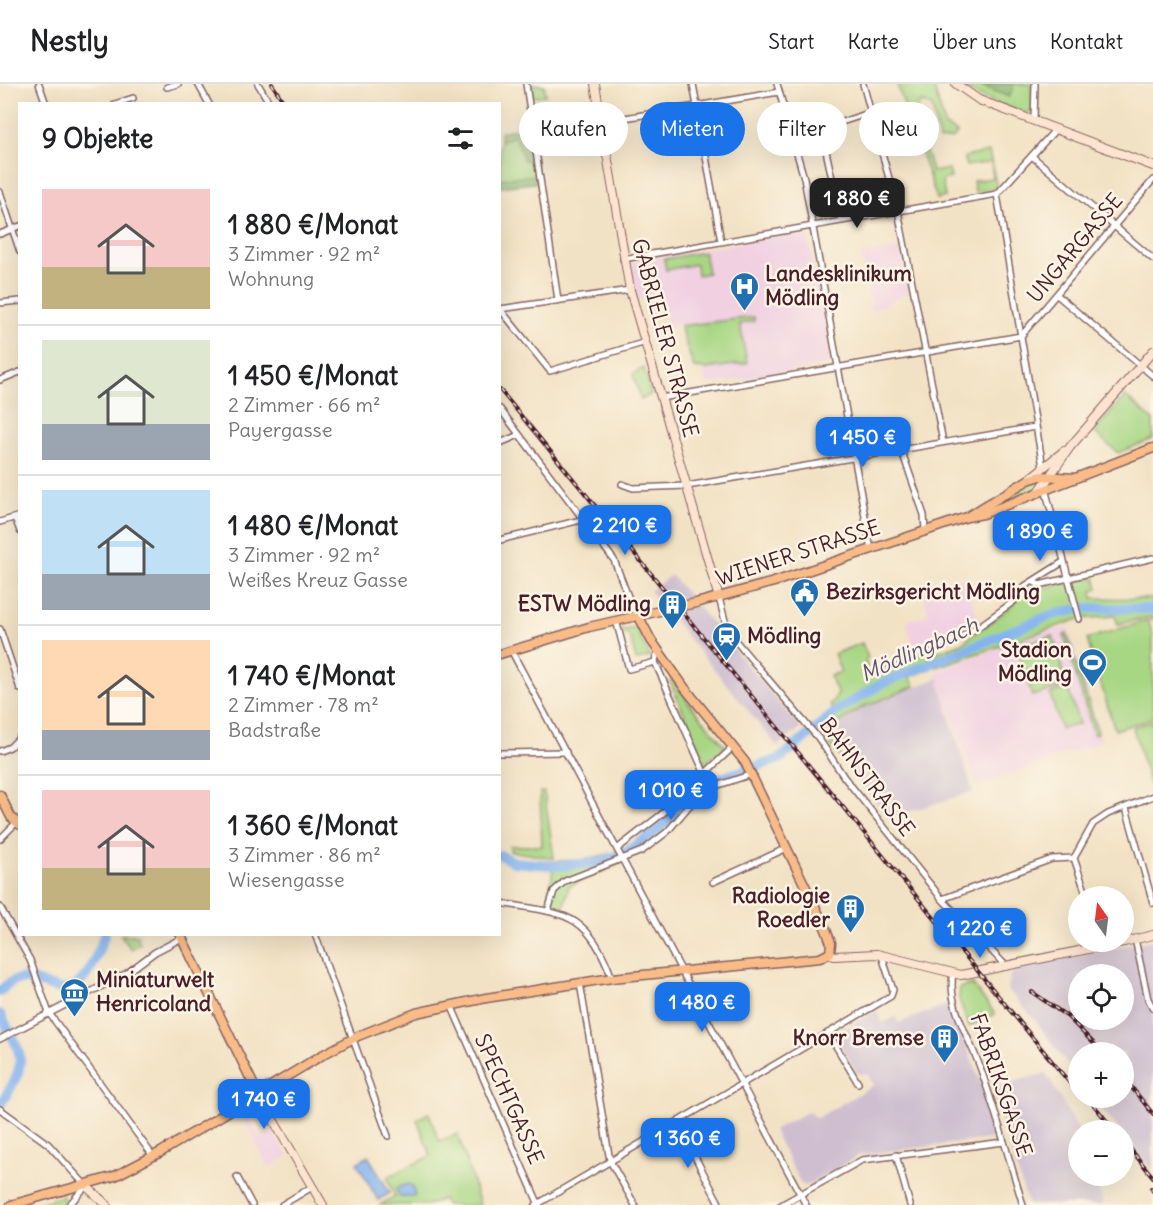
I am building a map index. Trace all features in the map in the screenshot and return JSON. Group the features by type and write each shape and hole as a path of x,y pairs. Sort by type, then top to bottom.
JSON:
{"main road":[{"path":"1035,496 1153,448"},
{"name":"WIENER STRASSE","path":"967,517 1028,480 1041,476 1079,478"},
{"name":"WIENER STRASSE","path":"501,654 616,620 719,598 1035,496"},
{"path":"11,1205 86,1186 115,1176 353,1038 401,1018 451,1005 612,978 820,958 830,953 831,943 825,927 749,768 660,653 638,615"},
{"path":"2,800 18,824"},
{"path":"181,936 258,1094"}],"street":[{"path":"39,84 45,102"},
{"path":"167,87 178,84"},
{"path":"198,84 208,102"},
{"path":"258,84 269,102"},
{"path":"526,84 558,300"},
{"name":"GABRIELER STRASSE","path":"595,84 598,102"},
{"path":"693,84 696,102"},
{"path":"777,84 782,102"},
{"path":"863,84 869,102"},
{"path":"956,84 979,100 1153,166"},
{"path":"1034,120 1035,84"},
{"path":"715,102 779,92"},
{"path":"121,102 133,98"},
{"path":"623,259 997,194 1056,129"},
{"name":"GABRIELER STRASSE","path":"606,156 630,290 719,598"},
{"path":"705,156 721,241"},
{"path":"798,156 804,178 871,550"},
{"path":"827,156 841,220"},
{"path":"884,156 898,211 943,442"},
{"path":"1033,157 1153,259"},
{"name":"UNGARGASSE","path":"1021,336 1153,180"},
{"path":"0,192 18,247"},
{"path":"997,194 1043,467"},
{"path":"0,234 18,227"},
{"path":"501,309 630,290"},
{"path":"1057,296 1153,376"},
{"path":"0,303 18,301"},
{"path":"501,310 550,371 646,342"},
{"path":"661,398 1021,336"},
{"name":"WIENER STRASSE","path":"1035,496 1052,477 1070,447 1153,351"},
{"path":"0,380 18,373"},
{"path":"501,410 614,560 632,607 638,615"},
{"path":"622,484 633,488 687,486 1035,427"},
{"path":"501,443 519,435"},
{"name":"WIENER STRASSE","path":"1028,480 1070,447"},
{"path":"901,449 924,515 925,531"},
{"path":"1046,492 1078,617"},
{"path":"0,522 17,517"},
{"path":"501,540 585,519"},
{"path":"1034,582 1039,585 1153,558"},
{"path":"932,646 958,639 981,625 1013,602 1025,586 1064,562"},
{"name":"BAHNSTRASSE","path":"719,598 728,632 819,739 844,777 942,899 1007,967"},
{"path":"616,620 629,669 655,662"},
{"path":"0,628 18,683"},
{"path":"511,650 806,1205"},
{"path":"660,653 656,656 655,662 704,772"},
{"path":"0,751 10,747 18,739"},
{"path":"618,849 662,814 733,747"},
{"path":"501,753 566,752"},
{"path":"548,911 554,891 565,881 622,859 657,840 710,788 749,768"},
{"path":"1083,886 1074,858 1093,824 1108,814 1153,796"},
{"path":"1126,808 1153,903"},
{"path":"0,839 18,824"},
{"path":"713,882 788,848"},
{"path":"942,899 1052,859 1074,858"},
{"path":"501,903 548,911 576,920 585,927 612,978"},
{"path":"0,907 36,976 48,1014 153,1156"},
{"path":"1153,935 1135,939 1148,999 1153,1008"},
{"path":"0,1039 127,973 154,952 181,936"},
{"path":"316,936 388,1136"},
{"path":"830,953 834,956 882,956 961,975 1069,952"},
{"path":"537,1205 892,995 882,956"},
{"name":"FABRIKSGASSE","path":"953,974 956,1006 980,1068 1022,1203"},
{"path":"580,983 610,1161 635,1205"},
{"name":"SPECHTGASSE","path":"451,1005 537,1205"},
{"path":"828,1033 858,1083"},
{"path":"258,1094 323,1205"},
{"path":"1,1110 48,1144 86,1186 107,1205"},
{"path":"677,1122 720,1205"},
{"path":"782,1205 862,1160 1004,1142"},
{"path":"896,1155 910,1205"},
{"path":"237,1178 252,1205"},
{"path":"69,1205 86,1186"},
{"path":"282,1205 312,1187"},
{"path":"1015,1205 1022,1203"}],"shaded area":[{"name":"Landesklinikum Mödling","path":"800,233 808,236 831,359 827,365 707,385 703,369 693,369 677,323 668,325 661,294 638,301 629,263"},
{"path":"900,248 909,292 872,311 862,255"},
{"path":"671,575 801,728 777,746 650,591"},
{"path":"965,577 979,621 955,636 914,648 907,621 929,614 923,592"},
{"path":"1068,627 1102,741 977,786 936,673 1027,636"},
{"path":"938,678 973,792 888,818 857,779 837,726 861,708"},
{"path":"1153,940 1153,1171 1134,1147 1134,1120 1111,1120 1101,1108 1134,1108 1134,1042 1068,1042 1068,1065 1036,1021 1008,990 1010,976 1017,968 1095,952 1134,952 1134,944"},
{"path":"950,1004 979,1077 997,1138 860,1155 806,1186 801,1184 773,1130 809,1111 817,1118 874,1085 867,1074 857,1073 836,1038 837,1033 877,1010 882,1023 896,1017 898,1023"},
{"path":"1046,1073 1073,1120 1068,1120 1068,1186 1097,1186 1104,1205 1028,1205 992,1088"},
{"path":"246,1113 258,1136 272,1130 288,1156 269,1168 242,1115"}],"green space":[{"path":"531,84 544,85 546,95 533,97"},
{"path":"897,84 933,84 938,102 920,102 903,102"},
{"path":"960,84 1031,84 1033,109 1025,114 977,95"},
{"path":"978,84 1014,84 1009,97"},
{"path":"939,105 945,126 957,133 954,138 939,140"},
{"path":"519,129 519,156 533,156 538,182 501,187 501,132"},
{"path":"519,129 519,147 515,136 501,141 501,132"},
{"path":"989,152 997,188 975,192 973,181 993,178 991,162 966,166 964,157"},
{"path":"522,156 533,156 534,160 524,160"},
{"path":"922,156 927,156 932,172 949,169 951,178 942,180 945,197 937,199"},
{"path":"537,175 538,182 501,187 501,179"},
{"path":"704,252 708,273 697,275 696,264 666,270 664,259"},
{"path":"754,317 754,321 740,324 747,363 705,369 694,368 680,326"},
{"path":"644,368 651,394 641,400 633,374"},
{"path":"1125,396 1153,420 1153,439 1118,453 1094,432"},
{"path":"1046,478 1040,488 982,510 1033,481"},
{"path":"1095,577 1098,589 1092,591 1093,598 1153,599 1153,620 1149,617 1118,624 1115,616 1079,619 937,667 934,653 960,644 1001,615 1028,591"},
{"path":"1148,620 1153,635 1153,718 1115,730 1087,639"},
{"path":"636,628 650,657 636,660 630,637 621,630"},
{"path":"1067,634 1098,733 1094,735 1064,635"},
{"path":"1053,636 1067,686 1032,696 1016,645"},
{"path":"862,643 868,658 865,660 869,672 923,652 929,656 930,669 910,677 915,686 861,708 833,727 831,731 841,758 817,728 834,711 830,705 838,694 830,676 841,672 834,654"},
{"path":"674,680 688,702 725,746 705,763 670,681"},
{"path":"1068,688 1079,724 1061,729 1050,694"},
{"path":"1153,721 1153,790 1151,791 1133,727"},
{"path":"540,792 544,792 554,858 510,851 510,846 542,846"},
{"path":"613,853 620,864 569,886 563,910 548,907 554,861 581,860"},
{"path":"122,936 137,936 140,944 131,949"},
{"path":"972,984 995,1014 969,1026 959,999 960,988"},
{"path":"429,1113 439,1141 458,1134 480,1205 446,1205 443,1199 427,1205 380,1205 395,1196 387,1177 431,1156 417,1119"},
{"path":"63,1196 63,1205 31,1205"}],"water":[{"path":"368,1156 390,1193 378,1200 357,1163"},
{"path":"409,1184 413,1187 415,1196 400,1197 396,1188"}],"waterway":[{"name":"Mödlingbach","path":"501,856 514,862 560,866 601,862 626,852 654,833 708,782 780,759 838,710 883,683 1051,615 1084,608 1153,609"},
{"name":"Mödlingbach","path":"0,992 11,983 21,979 62,989 72,988 89,970 104,936"},
{"name":"Mödlingbach","path":"0,1014 14,1040 20,1059 16,1078 0,1105"}],"railway":[{"path":"272,84 284,102"},
{"path":"501,391 1068,1081"},
{"path":"1032,992 1068,1017 1092,1042"},
{"path":"1134,1090 1153,1114"},
{"path":"1096,1108 1106,1120"},
{"path":"1134,1153 1153,1177"}],"place":[{"name":"Landesklinikum Mödling","path":"744,312"},
{"name":"Bezirksgericht Mödling","path":"805,618"},
{"name":"ESTW Mödling","path":"672,630"},
{"name":"Mödling","path":"726,662"},
{"name":"Stadion Mödling","path":"1093,688"},
{"name":"Radiologie Roedler","path":"851,934"},
{"name":"Miniaturwelt Henricoland","path":"75,1018"},
{"name":"Knorr Bremse","path":"945,1064"}]}
